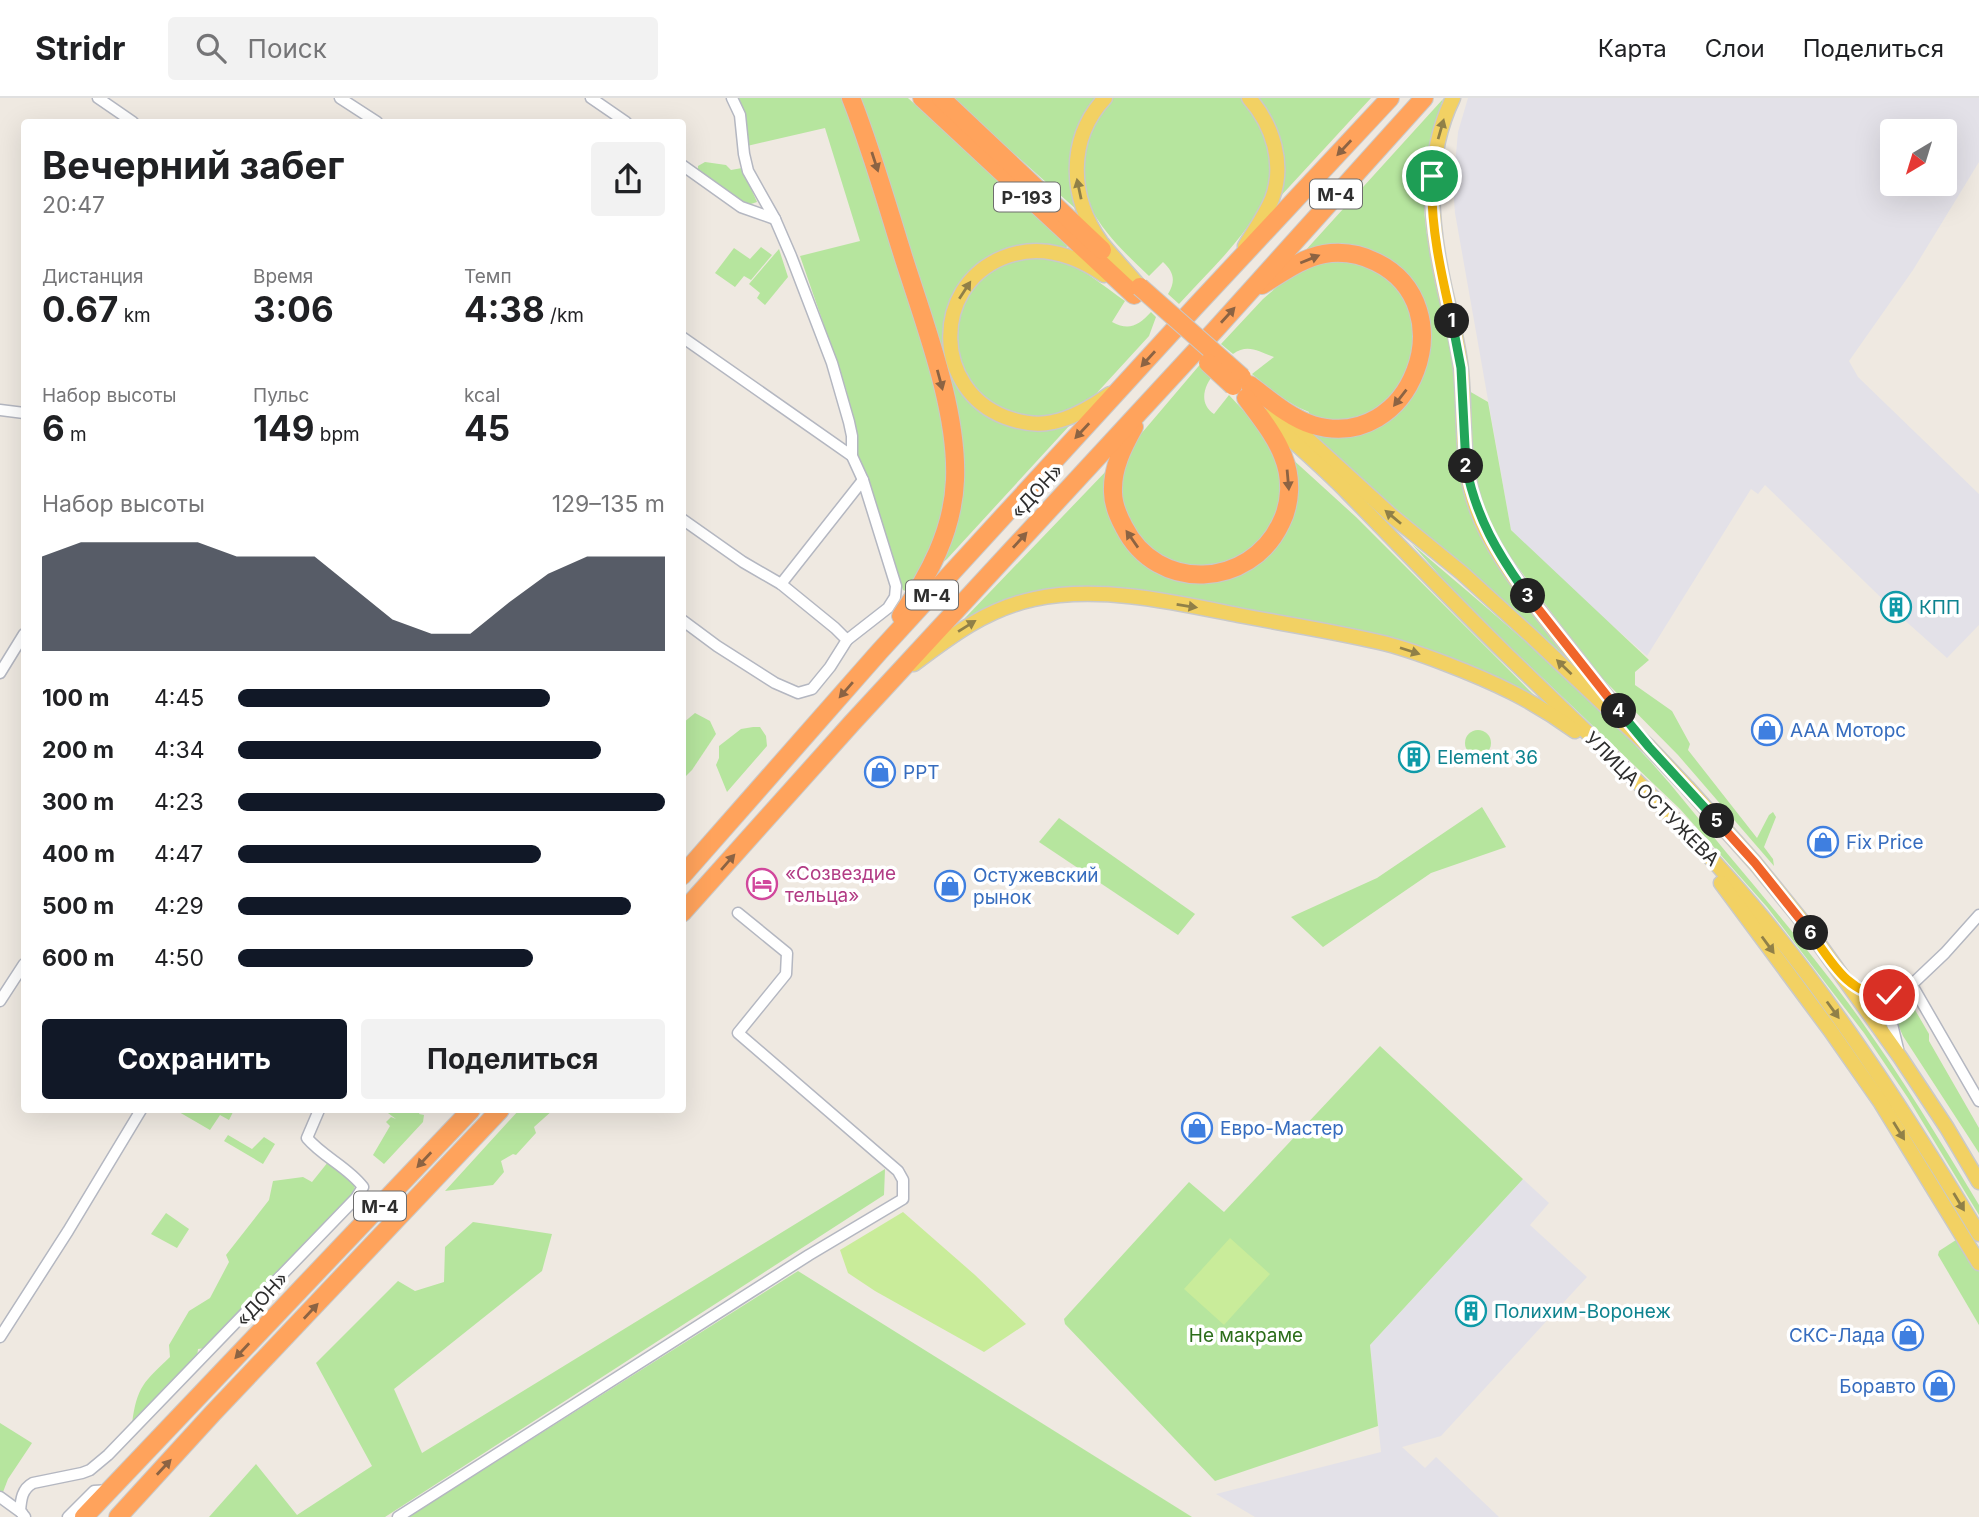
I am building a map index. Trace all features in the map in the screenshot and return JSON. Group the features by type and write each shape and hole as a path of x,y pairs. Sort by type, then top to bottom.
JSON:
{"highway":[{"path":"851,98 880,179 934,356 946,402 954,452 953,499 940,547 922,584 879,652"},
{"name":"Р-193","path":"922,98 1243,387"},
{"name":"Р-193","path":"941,98 1137,291"},
{"name":"«ДОН»","path":"686,871 879,652 1390,98"},
{"name":"«ДОН»","path":"686,909 1424,98"},
{"path":"1243,387 1304,422 1335,428 1357,426 1383,414 1401,398 1418,368 1422,344 1415,303 1407,288 1385,266 1358,255 1334,253 1312,257 1250,292"},
{"path":"1149,402 1133,427 1114,474 1114,501 1127,533 1143,554 1172,570 1197,575 1223,572 1258,554 1274,536 1288,508 1289,484 1284,457 1243,387"},
{"name":"«ДОН»","path":"84,1517 468,1113"},
{"name":"М-4","path":"118,1517 497,1113"}],"main road":[{"path":"1105,98 1084,131 1077,153 1076,180 1093,228 1137,291"},
{"path":"1227,273 1262,219 1276,185 1277,159 1273,139 1264,119 1249,98"},
{"path":"1453,98 1445,114 1434,157 1432,208 1443,283 1461,368 1464,451 1472,494 1485,528 1508,568 1649,747"},
{"path":"1129,381 1099,401 1062,420 1039,424 1010,418 979,402 965,386 953,357 951,323 959,299 973,277 995,261 1019,253 1050,252 1067,256 1137,291"},
{"name":"УЛИЦА ОСТУЖЕВА","path":"1243,387 1462,573 1649,747 1755,863 1807,927 1900,1057 1979,1182"},
{"name":"УЛИЦА ОСТУЖЕВА","path":"1243,387 1432,580 1668,812 1754,908 1807,973 1871,1061 1979,1234"},
{"path":"891,681 966,626 1006,607 1057,595 1123,596 1353,636 1415,652 1511,691 1610,757"},
{"path":"1668,812 1874,1093 1979,1263"}],"street":[{"path":"98,98 129,119"},
{"path":"340,98 372,119"},
{"path":"591,98 622,119"},
{"path":"686,623 717,646 798,693 813,690 847,640 883,614 895,597 896,586 863,480 852,456 852,436 844,402 811,308 775,219 748,171 740,115 732,98"},
{"path":"686,167 741,207 775,219"},
{"path":"686,340 852,456"},
{"path":"0,410 21,413"},
{"path":"781,584 863,480"},
{"path":"686,522 743,562 781,584 847,640"},
{"path":"0,673 21,639"},
{"path":"398,1517 809,1255 902,1199 902,1180 898,1171 738,1033 786,974 787,953 738,913"},
{"path":"1900,1057 1893,1032 1894,1007 1979,915"},
{"path":"0,1001 21,969"},
{"path":"1840,974 1861,989 1877,995 1889,995 1909,988"},
{"path":"1909,988 1979,1101"},
{"path":"0,1337 139,1113"},
{"path":"24,1515 21,1500 27,1486 90,1470 108,1455 356,1198 363,1187 356,1178 307,1138 318,1113"},
{"path":"68,1517 94,1491 110,1490"},
{"path":"0,1497 24,1515"}],"shaded area":[{"path":"1468,98 1979,98 1979,162 1913,270 1849,361 1858,377 1979,494 1979,625 1947,658 1765,485 1758,494 1751,489 1647,656 1560,580 1511,530 1455,213 1453,187 1458,132"},
{"path":"1523,1179 1549,1203 1530,1225 1587,1277 1441,1436 1402,1447 1425,1468 1436,1457 1499,1517 1255,1517 1216,1494 1381,1452 1370,1345"}],"green space":[{"path":"739,98 908,98 1068,240 1064,262 1125,301 1112,322 1133,326 1151,312 1156,317 1149,336 1094,396 1067,413 1070,425 947,559 908,592 903,590 861,467 846,389 800,256 860,241 825,128 747,146 746,116"},
{"path":"952,98 1371,98 1278,199 1265,197 1237,240 1179,304 1168,294 1173,277 1163,262 1149,276 1124,252 1089,205 1077,210"},
{"path":"1443,99 1429,150 1424,202 1428,242 1453,359 1462,481 1474,521 1494,559 1574,664 1307,431 1309,412 1286,400 1252,374 1274,357 1249,349 1233,354 1221,344 1263,299 1287,278 1304,252"},
{"path":"705,162 726,165 731,170 742,168 757,202 745,206 698,173 698,166"},
{"path":"761,247 772,255 751,280 744,276 735,287 715,273 734,248 750,259"},
{"path":"779,249 788,277 765,305 757,298 760,293 749,284"},
{"path":"1203,361 1215,373 1204,394 1209,410 1214,414 1229,395 1268,437 1356,517 1539,700 1497,677 1416,647 1119,589 965,618 1135,441"},
{"path":"1469,391 1488,402 1511,530 1649,660 1635,672 1635,685 1672,711 1690,744 1688,750 1757,838 1773,812 1776,817 1764,847 1773,859 1774,866 1678,755 1603,679 1500,543 1482,505 1472,466"},
{"path":"1412,544 1564,677 1623,733 1670,784 1804,946 1866,1028 1979,1205 1979,1215 1908,1098 1864,1033 1767,907 1680,809 1464,603"},
{"path":"695,713 710,721 716,734 686,776 686,720"},
{"path":"760,727 766,736 767,746 727,792 716,765 719,746 741,729"},
{"path":"1478,730 1487,734 1491,743 1487,752 1478,756 1469,752 1465,743 1469,734"},
{"path":"1482,807 1506,847 1431,873 1323,947 1291,917 1377,878"},
{"path":"1059,818 1195,914 1178,935 1039,842"},
{"path":"1911,1003 1929,1034 1929,1041 1979,1128 1979,1153 1903,1036 1897,1016 1903,1004"},
{"name":"Не макраме","path":"1380,1046 1523,1179 1370,1345 1378,1426 1215,1481 1065,1324 1064,1319 1189,1182 1224,1212"},
{"path":"181,1113 232,1113 229,1120 220,1115 210,1130"},
{"path":"388,1113 424,1115 423,1122 384,1164 373,1155 390,1126 386,1122 391,1117 396,1119"},
{"path":"516,1113 550,1113 534,1127 536,1133 516,1155 501,1161 504,1172 493,1185 445,1191"},
{"path":"228,1135 252,1149 264,1137 275,1144 263,1164 224,1141"},
{"path":"328,1162 353,1181 355,1189 347,1201 206,1348 198,1349 197,1357 132,1424 136,1401 143,1386 170,1357 169,1345 189,1311 210,1298 229,1262 226,1255 269,1200 273,1181 303,1177 312,1182"},
{"path":"885,1169 884,1195 385,1517 209,1517 256,1464 297,1515 372,1466 316,1363 398,1281 415,1291 444,1282 445,1247 473,1222 552,1234 542,1271 394,1389 422,1453"},
{"path":"903,1212 1026,1324 984,1352 848,1273 840,1250"},
{"path":"166,1213 189,1229 177,1248 151,1234"},
{"path":"1230,1238 1270,1274 1224,1325 1184,1289"},
{"path":"1956,1240 1962,1241 1979,1271 1979,1325 1938,1255 1939,1251"},
{"path":"798,1271 1192,1517 408,1517"},
{"path":"0,1423 32,1443 8,1479 3,1492 0,1491"}],"place":[{"name":"КПП","path":"1896,607"},
{"name":"ААА Моторс","path":"1767,730"},
{"name":"Element 36","path":"1414,757"},
{"name":"РРТ","path":"880,772"},
{"name":"Fix Price","path":"1823,842"},
{"name":"«Созвездие тельца»","path":"762,884"},
{"name":"Остужевский рынок","path":"950,886"},
{"name":"Евро-Мастер","path":"1197,1128"},
{"name":"Полихим-Воронеж","path":"1471,1311"},
{"name":"СКС-Лада","path":"1908,1335"},
{"name":"Боравто","path":"1939,1386"}],"route":[{"path":"1432,176 1432,208 1437,246 1461,368 1466,466 1477,510 1495,548 1529,597 1606,695 1649,747 1755,863 1807,927 1840,974 1869,993 1889,995"}]}
